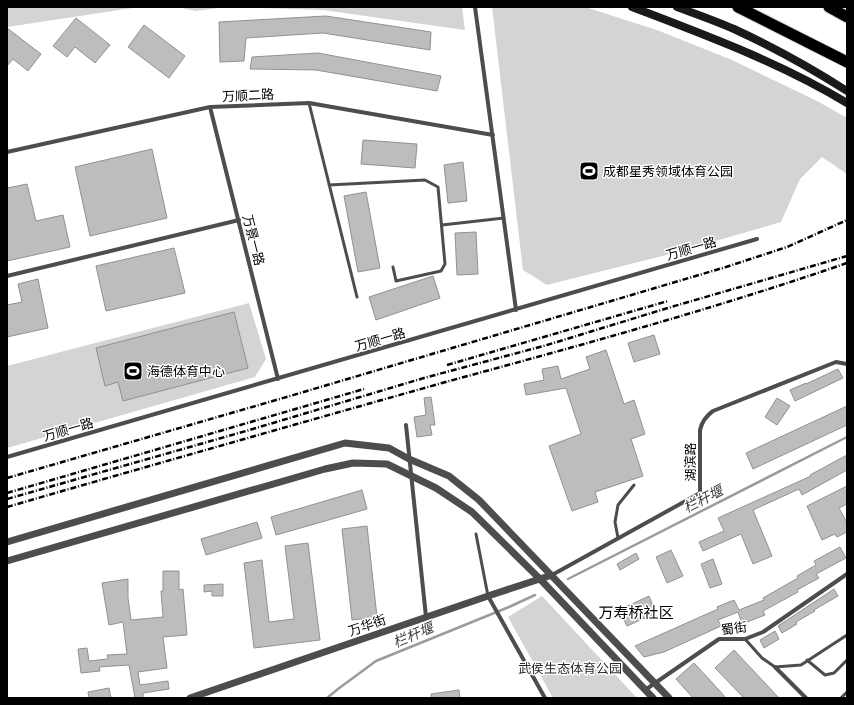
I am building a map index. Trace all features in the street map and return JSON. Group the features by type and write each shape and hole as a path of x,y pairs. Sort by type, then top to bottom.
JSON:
{"highway":[{"path":"738,7 847,62"},
{"path":"828,7 847,16"}],"main road":[{"path":"632,7 735,46 821,87 847,103"},
{"path":"677,7 734,29 814,70 847,91"}],"street":[{"path":"475,7 516,310"},
{"name":"万顺二路","path":"7,152 210,107 309,103 493,135"},
{"name":"万景一路","path":"210,107 278,379"},
{"path":"7,276 239,220"},
{"name":"万顺一路","path":"7,457 757,239"},
{"name":"湖滨路","path":"552,575 700,493 700,430 702,422 706,416 713,411 836,362 847,364"},
{"path":"406,425 426,617"},
{"path":"7,542 345,443 389,448 449,476 479,500 668,698"},
{"path":"7,561 325,469 353,463 387,464 436,488 472,512 540,578 653,698"},
{"name":"蜀街","path":"645,690 654,682 719,639 745,639 763,632 847,574"},
{"name":"万华街","path":"190,698 552,575"},
{"path":"488,596 545,698"},
{"path":"775,667 806,698"}],"lane":[{"path":"309,103 357,297"},
{"path":"329,185 425,180 438,187 445,264 441,271 396,281 393,267"},
{"path":"442,226 504,218"},
{"path":"618,538 615,522 618,505 634,485"},
{"path":"476,534 488,596"},
{"path":"745,639 762,658 775,667 800,665 847,635"},
{"path":"808,660 825,674 834,674 847,660"},
{"path":"842,698 847,692"}],"green space":[{"path":"7,7 139,7 7,27"},
{"path":"177,7 225,7 196,11"},
{"path":"228,7 462,7 465,30 323,10"},
{"path":"492,7 585,7 657,30 732,60 817,101 847,118 847,174 822,157 800,179 781,222 674,253 547,285 523,270"},
{"name":"海德体育中心","path":"249,303 266,359 255,377 7,448 7,366"},
{"name":"武侯生态体育公园","path":"542,596 637,698 553,698 508,617"}],"building":[{"path":"326,16 431,32 430,50 323,33 246,38 244,61 220,62 219,22"},
{"path":"76,18 110,45 95,63 75,47 67,57 53,46"},
{"path":"144,25 185,56 169,78 128,47"},
{"path":"7,28 41,54 28,71 13,59 7,66"},
{"path":"318,53 441,76 437,91 316,70 250,69 252,57"},
{"path":"363,140 417,144 415,168 361,164"},
{"path":"152,149 167,218 90,236 75,167"},
{"path":"463,162 467,201 448,203 444,165"},
{"path":"27,184 36,221 63,215 70,247 7,261 7,188"},
{"path":"366,192 380,268 358,272 344,196"},
{"path":"476,232 478,274 457,275 455,233"},
{"path":"174,248 185,293 106,311 96,266"},
{"path":"433,276 440,298 376,320 369,297"},
{"path":"38,279 48,328 7,337 7,305 22,302 18,284"},
{"path":"234,312 248,368 123,401 118,382 105,386 96,348"},
{"path":"654,335 660,354 634,362 628,343"},
{"path":"606,350 624,404 634,400 645,434 631,439 643,476 595,492 598,502 572,511 549,446 581,434 566,388 526,395 524,384 544,380 542,369 558,366 561,379 590,369 586,357"},
{"path":"838,369 843,378 795,401 790,390"},
{"path":"431,397 435,425 430,425 432,435 417,437 414,417 426,415 424,398"},
{"path":"777,398 790,406 777,425 765,417"},
{"path":"847,406 847,425 753,469 746,453"},
{"path":"847,455 847,470 802,495 799,489 753,510 772,556 753,564 741,534 703,551 699,542 724,531 718,518 811,476 810,475"},
{"path":"847,486 847,504 839,508 847,523 847,532 837,537 835,534 822,540 807,506"},
{"path":"362,490 367,509 276,535 271,517"},
{"path":"257,522 262,538 206,555 201,539"},
{"path":"367,526 377,617 352,620 342,529"},
{"path":"308,543 320,640 254,648 244,563 262,560 269,622 294,619 285,546"},
{"path":"840,547 846,558 816,574 819,578 797,590 798,592 763,611 765,615 742,624 738,612 718,620 721,626 664,652 644,657 635,646 718,609 717,607 734,600 739,610 764,600 763,598 798,578 797,576 816,565 814,561"},
{"path":"671,550 683,576 667,583 656,557"},
{"path":"636,553 639,559 620,570 617,564"},
{"path":"713,559 722,584 710,588 701,564"},
{"path":"163,571 179,571 179,590 183,589 187,635 163,637 167,668 138,672 140,685 168,681 169,689 143,693 143,698 135,698 129,665 99,667 100,671 81,673 78,649 87,648 89,661 108,659 107,655 127,654 123,622 109,625 102,583 128,579 128,598 131,620 163,617 161,591 163,591"},
{"path":"223,584 223,596 212,596 212,591 204,592 204,585"},
{"path":"834,589 838,596 814,610 815,611 796,622 797,624 782,633 778,626"},
{"path":"649,596 656,613 627,626 619,610"},
{"path":"775,631 779,639 764,648 760,640"},
{"path":"734,650 779,698 744,698 715,668"},
{"path":"694,663 726,698 693,698 676,679"},
{"path":"109,688 111,698 89,698 88,692"},
{"path":"459,690 460,698 431,698 431,694"}],"waterway":[{"name":"栏杆堰","path":"568,579 847,437"},
{"name":"栏杆堰","path":"327,698 376,661 535,595"}],"railway":[{"path":"7,478 726,267 787,247 847,220"},
{"path":"7,499 246,431 424,378 547,345 847,256"},
{"path":"7,507 646,326 747,296 847,263"},
{"path":"447,365 668,301"},
{"path":"7,493 364,389"}],"place":[{"name":"成都星秀领域体育公园","path":"589,171"},
{"name":"海德体育中心","path":"133,371"}],"district":[{"name":"万寿桥社区","path":"636,613"}]}
